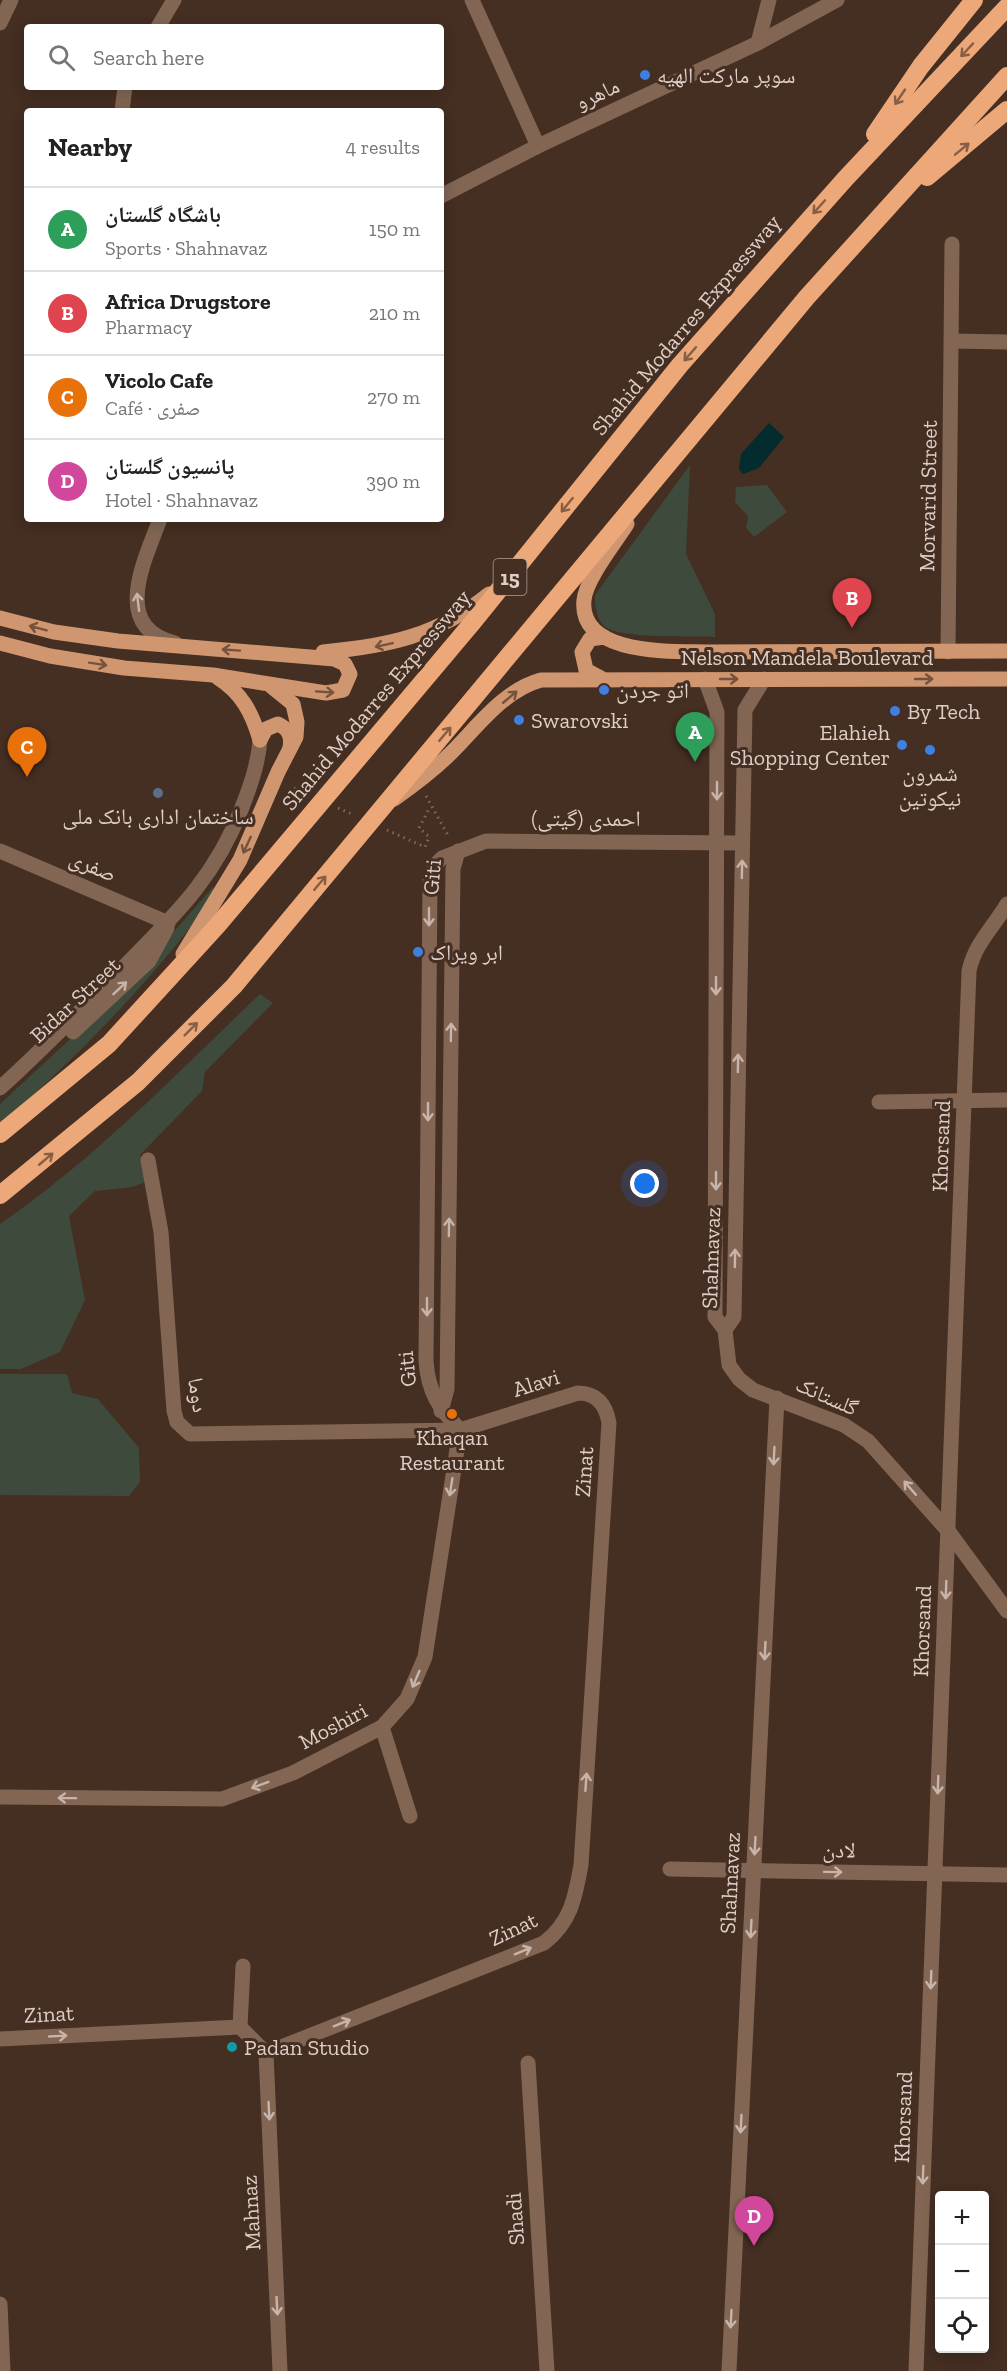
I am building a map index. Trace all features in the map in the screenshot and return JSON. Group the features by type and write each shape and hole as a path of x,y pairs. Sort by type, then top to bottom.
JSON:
{"highway":[{"path":"846,178 921,66 974,0"},
{"name":"Shahid Modarres Expressway","path":"0,1134 109,1044 217,926 508,579 680,365 846,178 1007,7"},
{"name":"15","path":"0,1195 138,1082 226,994 387,804 807,297 1007,76"},
{"path":"884,212 1007,110"}],"main road":[{"path":"604,637 590,626 585,614 584,600 588,588 647,490"},
{"path":"290,654 374,647 419,635 467,612 508,579"},
{"path":"0,618 54,632 338,660 348,667 349,682 343,690 332,693 213,675 124,668 50,656 0,643"},
{"path":"604,637 596,637 587,642 582,659 590,674 607,680"},
{"name":"Nelson Mandela Boulevard","path":"604,637 627,646 662,651 1007,651"},
{"path":"213,675 234,688 253,717 260,740"},
{"name":"Nelson Mandela Boulevard","path":"387,804 427,774 510,695 529,684 549,679 1007,679"},
{"path":"153,997 196,936 230,878 297,733 293,704 280,691 267,684"},
{"path":"260,740 266,729 278,724 285,727 292,738 290,750"}],"street":[{"path":"0,22 12,0"},
{"path":"160,24 174,0"},
{"path":"472,0 538,146"},
{"path":"758,43 769,0"},
{"name":"ماهرو","path":"444,194 538,146 758,43 837,0"},
{"path":"122,108 125,90"},
{"name":"Morvarid Street","path":"948,652 952,244"},
{"path":"952,341 1007,342"},
{"path":"159,522 138,580 136,595 139,614 147,630 156,637 192,647"},
{"name":"Shahnavaz","path":"705,679 717,712 715,1317 730,1323 745,710 764,679"},
{"name":"Bidar Street","path":"0,1088 168,923 209,875 222,853 250,786 259,756 260,740"},
{"name":"احمدی (گیتی)","path":"458,851 486,841 717,841"},
{"path":"717,841 742,843"},
{"name":"صفری","path":"0,851 168,923"},
{"name":"Giti","path":"458,851 441,858 435,865 430,881 426,1361 429,1386 441,1411 460,1430"},
{"name":"Giti","path":"441,1411 447,1389 453,869 458,851"},
{"name":"Khorsand","path":"916,2371 966,1100 969,971 973,954 1007,904"},
{"name":"Bidar Street","path":"0,1099 149,961 164,938 168,923"},
{"path":"879,1102 1007,1100"},
{"name":"دوما","path":"148,1160 161,1232 174,1411 182,1429 197,1436 460,1430"},
{"name":"گلستانک","path":"730,1323 729,1365 739,1379 753,1390 844,1425 868,1441 949,1532 1007,1611"},
{"name":"Alavi","path":"460,1430 578,1393 587,1393 601,1401 609,1423"},
{"name":"Shahnavaz","path":"729,2371 777,1398"},
{"name":"Zinat","path":"266,2053 544,1943 566,1922 573,1908 581,1865 609,1423"},
{"name":"Moshiri","path":"0,1797 222,1799 293,1773 382,1727 406,1698 425,1657 460,1430"},
{"path":"382,1727 410,1816"},
{"name":"لادن","path":"670,1869 1007,1875"},
{"path":"243,1966 240,2027 266,2053"},
{"name":"Zinat","path":"0,2039 240,2027"},
{"name":"Mahnaz","path":"266,2053 280,2371"},
{"name":"Shadi","path":"528,2063 548,2371"},
{"path":"0,2304 3,2371"}],"path":[{"path":"425,847 429,837 419,828 430,807 458,851"}],"green space":[{"path":"690,465 686,554 715,614 715,637 639,635 612,630 604,626 599,619 595,595"},
{"path":"767,485 787,512 754,537 746,528 748,516 735,502 736,487"},
{"path":"212,888 218,892 142,985 88,1043 0,1124 0,1104 122,991"},
{"path":"260,994 273,1003 205,1072 202,1091 140,1155 148,1181 132,1187 95,1191 69,1216 85,1300 60,1352 21,1369 0,1369 0,1224 69,1172 102,1143"},
{"path":"0,1374 67,1374 72,1393 98,1399 139,1448 140,1482 129,1496 0,1495"}],"water":[{"path":"769,423 784,437 759,468 743,474 739,469 741,454"}],"place":[{"name":"سوپر ماركت الهيه","path":"645,75"},
{"name":"Africa Drugstore","path":"852,628"},
{"name":"اتو جردن","path":"604,690"},
{"name":"By Tech","path":"895,711"},
{"name":"Swarovski","path":"519,720"},
{"name":"Elahieh Shopping Center","path":"902,745"},
{"name":"شمرون نیکوتین","path":"930,750"},
{"name":"باشگاه گلستان","path":"695,762"},
{"name":"Vicolo Cafe","path":"27,777"},
{"name":"ساختمان اداری بانک ملی","path":"158,793"},
{"name":"ابر ویراک","path":"418,952"},
{"name":"Khaqan Restaurant","path":"452,1414"},
{"name":"Padan Studio","path":"232,2047"},
{"name":"پانسیون گلستان","path":"754,2246"}]}
